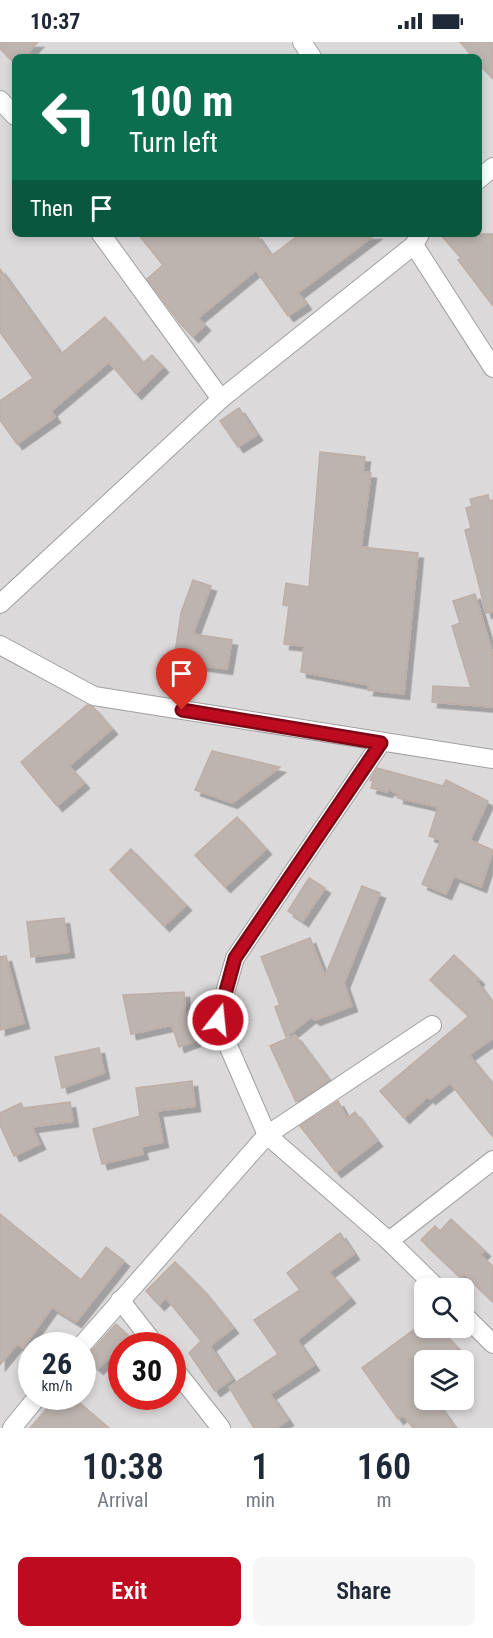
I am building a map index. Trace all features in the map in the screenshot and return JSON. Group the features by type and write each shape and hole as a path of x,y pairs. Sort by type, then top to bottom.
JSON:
{"street":[{"path":"0,100 12,113"},
{"path":"103,237 221,399"},
{"path":"0,604 221,399 417,240 493,368"},
{"path":"0,645 94,696 493,759"},
{"path":"381,743 235,958 218,1020 267,1135 388,1241 427,1278"},
{"path":"93,1332 267,1135 432,1025"},
{"path":"388,1241 493,1160"},
{"path":"120,1300 145,1332"},
{"path":"474,1325 493,1344"},
{"path":"186,1384 221,1428"},
{"path":"12,1428 27,1410"}],"shaded area":[{"path":"0,42 493,42 493,1428 0,1428"}],"building":[{"path":"0,42 38,42 27,54 12,54 12,60 0,49"},
{"path":"460,42 493,42 493,79 482,67 482,54 470,54"},
{"path":"482,234 493,234 493,306 458,260 461,258 443,237 482,237"},
{"path":"140,237 258,237 271,256 296,237 372,237 298,293 306,304 288,316 256,270 198,318 205,325 193,337 147,279 163,265"},
{"path":"0,269 61,354 105,317 143,363 152,355 163,367 136,394 109,362 51,411 55,417 17,444 0,420 0,401 33,378 0,332"},
{"path":"239,408 257,435 238,447 220,421"},
{"path":"320,452 365,457 363,472 371,473 361,547 418,553 404,694 368,690 369,685 301,672 304,646 284,644 289,606 283,605 286,583 309,587"},
{"path":"488,495 489,501 493,500 493,612 486,613 465,530 471,528 466,508 472,506 470,499"},
{"path":"193,580 211,586 193,634 232,640 227,669 183,663 181,668 173,666 181,613"},
{"path":"475,594 493,655 493,707 432,702 433,686 471,688 452,626 460,623 453,601"},
{"path":"87,705 93,707 112,729 69,766 84,783 57,806 21,762"},
{"path":"212,751 280,767 232,803 195,790"},
{"path":"377,768 443,786 446,780 488,801 470,840 493,850 481,887 454,876 446,894 422,884 441,840 429,836 438,807 398,798 399,795 389,789 387,792 371,788 373,781 370,780"},
{"path":"237,817 266,849 225,887 195,855"},
{"path":"131,849 186,905 164,926 110,870"},
{"path":"309,878 325,888 303,921 288,911"},
{"path":"362,886 380,893 344,983 352,1006 315,1020 311,1017 286,1037 275,1007 280,1005 261,957 310,938 325,976"},
{"path":"64,918 69,952 31,957 27,922"},
{"path":"454,955 479,979 477,982 493,1004 493,1038 469,1055 493,1085 493,1137 450,1083 430,1099 428,1096 404,1118 380,1091 469,1016 430,980"},
{"path":"6,956 24,1023 0,1030 0,957"},
{"path":"184,992 185,1012 195,1041 179,1047 172,1025 131,1034 123,995"},
{"path":"295,1035 329,1080 296,1102 270,1046"},
{"path":"99,1048 104,1073 62,1088 55,1057"},
{"path":"192,1081 195,1106 157,1111 163,1142 141,1147 143,1154 102,1164 93,1129 140,1116 136,1088"},
{"path":"338,1101 347,1118 355,1112 377,1141 336,1172 300,1126"},
{"path":"70,1102 73,1121 32,1127 40,1144 14,1156 0,1125 0,1113 21,1103 23,1108"},
{"path":"0,1214 81,1280 106,1247 124,1261 76,1322 52,1307 34,1332 18,1332 18,1345 0,1365"},
{"path":"451,1219 485,1251 481,1255 493,1267 493,1302 474,1284 474,1278 468,1278 464,1274 461,1278 421,1240 435,1226 440,1231"},
{"path":"340,1233 354,1254 329,1272 350,1298 297,1340 314,1365 270,1394 288,1420 276,1428 254,1428 229,1387 278,1354 254,1320 300,1290 287,1273"},
{"path":"175,1262 202,1289 233,1328 210,1346 232,1379 215,1391 189,1353 201,1341 166,1298 159,1305 146,1291"},
{"path":"116,1324 125,1332 109,1332"},
{"path":"414,1329 414,1338 448,1338 458,1348 456,1350 414,1350 414,1410 442,1410 455,1428 413,1428 403,1415 398,1419 362,1368"},
{"path":"108,1333 108,1358 98,1369 96,1367 96,1346"},
{"path":"46,1410 88,1410 109,1428 30,1428"}],"route":[{"path":"182,710 381,743 235,958 218,1020"}]}
